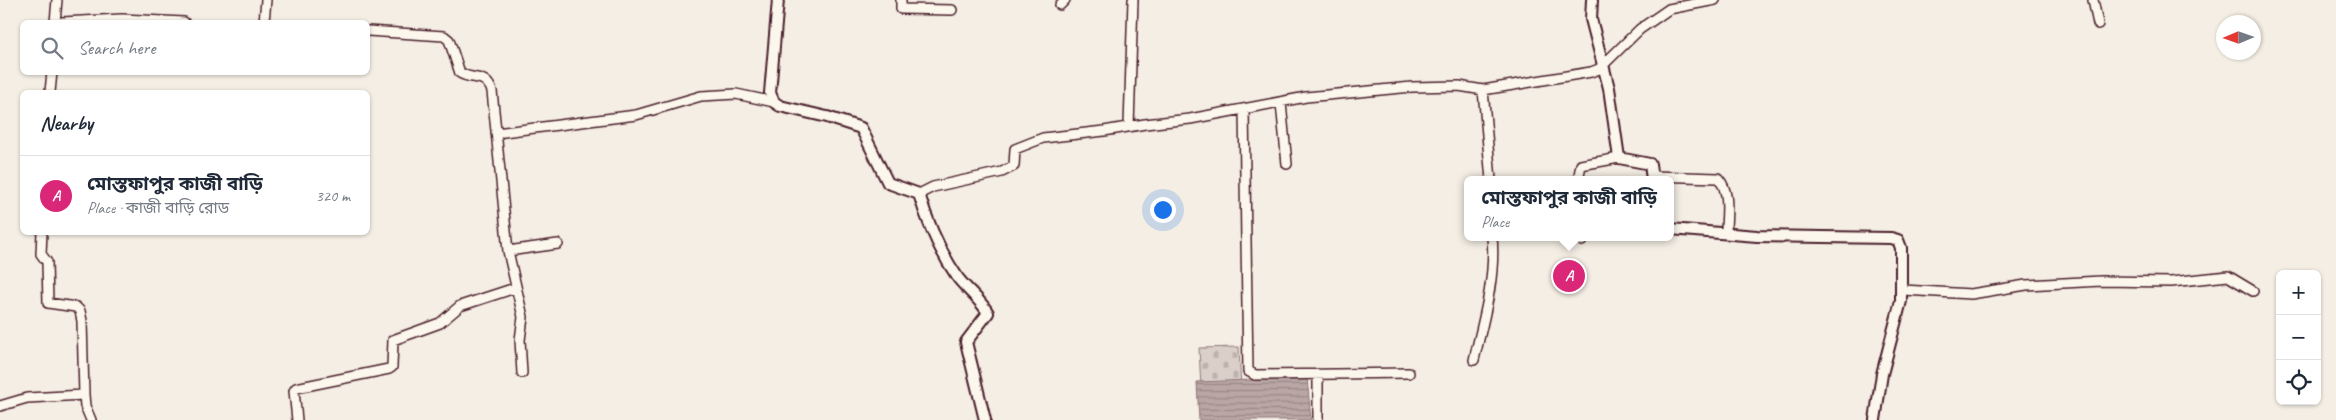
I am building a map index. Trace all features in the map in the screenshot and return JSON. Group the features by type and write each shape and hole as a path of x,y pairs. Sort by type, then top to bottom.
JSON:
{"street":[{"path":"55,20 57,0"},
{"path":"264,20 266,0"},
{"path":"774,102 770,93 778,0"},
{"path":"901,0 901,9 952,10"},
{"path":"1129,126 1133,0"},
{"path":"1592,0 1591,19 1609,88 1619,158"},
{"path":"496,133 636,115 702,96 736,94 774,102 780,106 827,117 860,128 888,183 918,194 933,187 1002,172 1014,166 1015,149 1043,138 1104,132 1129,126 1244,110 1253,106 1281,103 1306,97 1402,87 1459,86 1483,90 1591,72 1602,66 1640,29 1669,9 1716,0"},
{"path":"2093,0 2098,24"},
{"path":"102,20 143,20"},
{"path":"370,31 444,36 449,40 460,73 483,79 489,84 492,91 508,251 515,288 524,317 520,340 522,373"},
{"path":"50,90 52,75"},
{"path":"1483,90 1491,176"},
{"path":"1281,103 1287,164"},
{"path":"1244,110 1248,371 1254,375 1408,373"},
{"path":"1579,176 1581,165 1619,158 1650,164 1652,176"},
{"path":"1674,178 1718,178 1724,185 1726,195 1726,232"},
{"path":"918,194 926,217 946,260 960,280 982,301 988,313 966,342 985,420"},
{"path":"1674,229 1757,236 1891,238 1898,240 1901,248 1903,290 1882,374 1875,420"},
{"path":"42,235 41,254 46,262 48,302 76,306 80,311 85,406 91,420"},
{"path":"1474,360 1489,292 1494,251 1493,241"},
{"path":"508,251 558,244"},
{"path":"1903,290 1970,294 2026,285 2101,281 2171,282 2228,276 2253,291"},
{"path":"296,420 294,391 296,388 389,369 392,367 393,340 440,323 460,306 515,288"},
{"path":"1318,374 1318,420"},
{"path":"0,406 27,398 84,395"}],"green space":[{"path":"1239,347 1241,390 1201,389 1199,348"}],"shaded area":[{"path":"1307,378 1311,420 1199,420 1197,382"}],"place":[{"name":"মোস্তফাপুর কাজী বাড়ি","path":"1569,276"}]}
